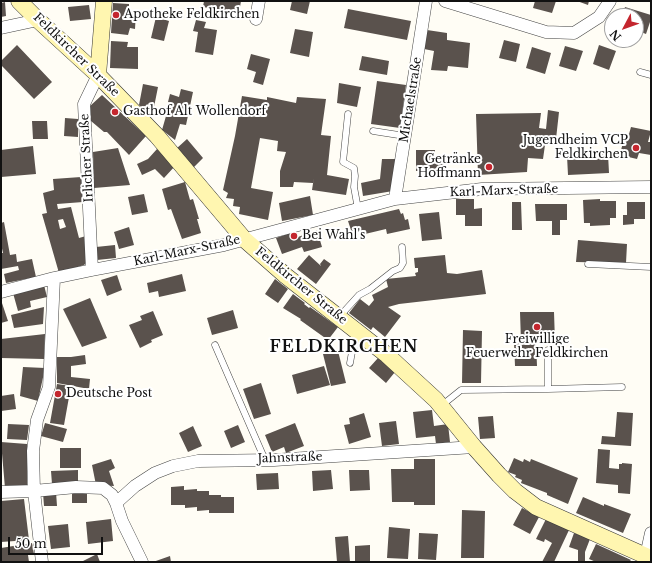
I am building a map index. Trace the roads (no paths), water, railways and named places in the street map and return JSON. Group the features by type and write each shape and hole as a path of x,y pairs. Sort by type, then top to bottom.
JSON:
{"street":[{"name":"Feldkircher Straße","path":"19,1 98,75 157,136 244,240 286,276 387,355 436,400 499,476 515,491 536,507 649,558"},
{"name":"Irlicher Straße","path":"92,270 84,104 98,75 104,1"},
{"path":"256,19 259,1"},
{"name":"Michaelstraße","path":"396,199 426,1"},
{"path":"445,1 546,32 574,33 599,17 610,1"},
{"path":"1,28 38,20"},
{"name":"Karl-Marx-Straße","path":"1,292 54,278 224,245 396,199 482,189 651,187"},
{"path":"42,562 34,491 33,451 37,420 49,388 54,278"},
{"name":"Jahnstraße","path":"116,503 135,486 155,473 173,466 198,461 265,460 347,456 474,447"},
{"path":"1,492 76,487 103,488 112,495 122,521 142,562"},
{"path":"649,558 651,533"}],"lane":[{"path":"640,72 651,75"},
{"path":"348,114 343,162 354,168 354,188 358,209"},
{"path":"373,131 405,136"},
{"path":"339,317 359,295 400,268 403,263 402,247"},
{"path":"588,264 651,266"},
{"path":"350,363 352,352 362,335"},
{"path":"215,345 265,460"},
{"path":"548,350 548,389"},
{"path":"441,406 461,390 622,387"}],"place":[{"name":"Apotheke Feldkirchen","path":"116,15"},
{"name":"Gasthof Alt Wollendorf","path":"115,112"},
{"name":"Jugendheim VCP Feldkirchen","path":"636,148"},
{"name":"Getränke Hoffmann","path":"489,167"},
{"name":"Bei Wahl's","path":"294,236"},
{"name":"Freiwillige Feuerwehr Feldkirchen","path":"537,327"},
{"name":"Deutsche Post","path":"58,394"}],"district":[{"name":"FELDKIRCHEN","path":"344,347"}]}
